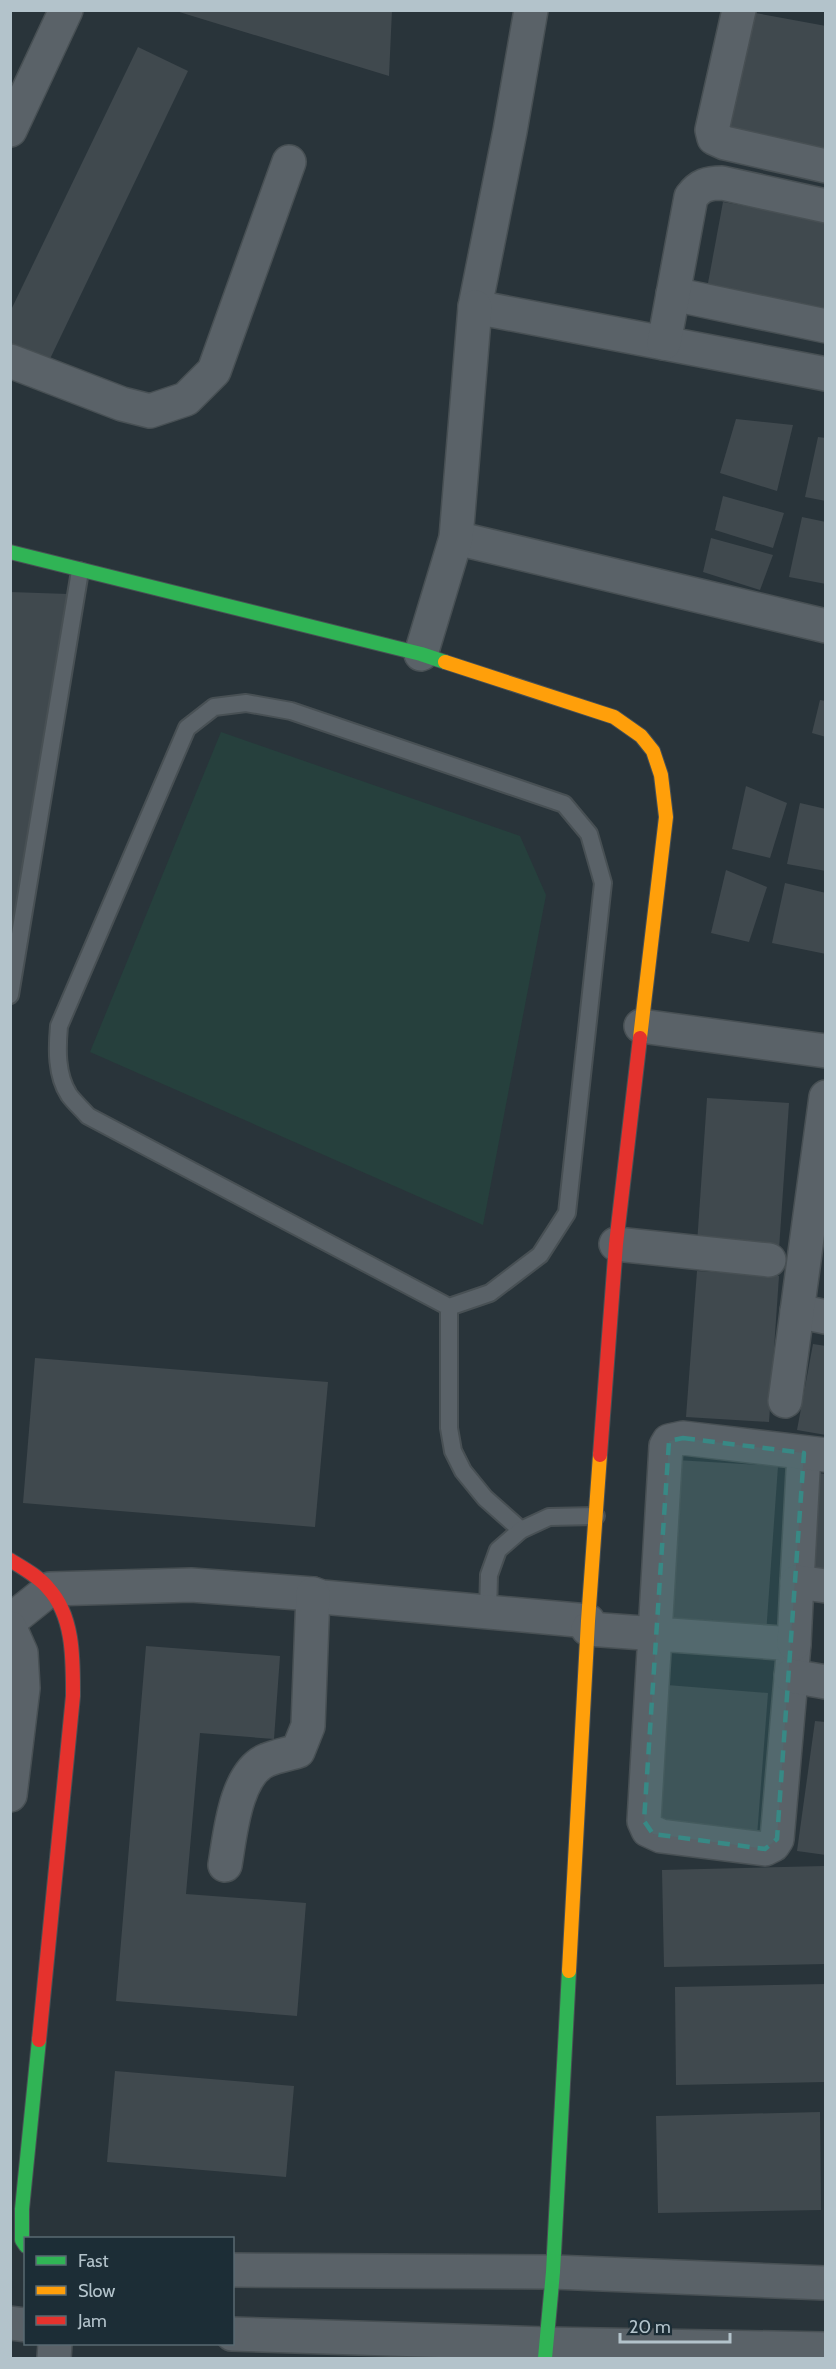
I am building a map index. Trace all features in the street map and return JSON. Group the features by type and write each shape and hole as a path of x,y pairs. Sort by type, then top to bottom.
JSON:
{"street":[{"path":"10,130 66,10"},
{"path":"421,654 456,538 475,307 531,10"},
{"path":"739,10 712,130 714,138 725,143 825,166"},
{"path":"10,361 122,404 150,411 186,399 214,371 289,162"},
{"path":"664,343 691,197 700,187 710,183 722,183 825,206"},
{"path":"673,294 825,326"},
{"path":"475,307 825,374"},
{"path":"456,538 825,626"},
{"path":"10,552 421,654 614,717 636,733 653,751 662,775 666,817 616,1244 588,1625 553,2272 545,2351"},
{"path":"641,1026 825,1051"},
{"path":"785,1401 811,1314 825,1097"},
{"path":"616,1244 769,1260"},
{"path":"683,1438 815,1454 811,1584 794,1644 777,1839 773,1845 765,1848 661,1836 648,1830 644,1821 657,1634 666,1446 669,1441 683,1438"},
{"path":"10,1560 50,1589 66,1620 73,1658 73,1696 22,2209 22,2240 24,2243"},
{"path":"10,1622 50,1589 191,1585 313,1594 322,1597 488,1612 657,1634 794,1644"},
{"path":"225,1865 236,1802 246,1780 264,1761 298,1751 308,1726 313,1594"},
{"path":"10,1628 21,1653 23,1688 10,1795"},
{"path":"791,1676 825,1682"},
{"path":"234,2270 553,2272 825,2283"},
{"path":"234,2334 545,2351 825,2349"}],"lane":[{"path":"10,995 80,571"},
{"path":"246,703 291,711 564,804 589,834 603,884 567,1213 540,1256 490,1293 449,1307 88,1116 68,1094 59,1068 57,1044 59,1026 187,728 214,707 246,703"},
{"path":"449,1307 449,1428 453,1451 464,1471 485,1498 521,1530"},
{"path":"488,1612 489,1575 498,1550 521,1530 549,1517 596,1516"}],"highlighted area":[{"path":"683,1438 804,1453 777,1839 765,1849 653,1834 644,1821 669,1441"}],"green space":[{"path":"221,732 520,836 546,895 483,1225 90,1052"}],"building":[{"path":"176,10 392,10 389,76 176,11"},
{"path":"750,12 826,26 826,156 726,137"},
{"path":"138,47 188,71 48,363 10,345 10,312"},
{"path":"723,202 826,221 826,315 706,294"},
{"path":"736,419 793,425 777,491 720,473"},
{"path":"818,437 826,438 826,501 805,497"},
{"path":"723,496 784,513 773,548 715,530"},
{"path":"802,517 826,522 826,584 789,577"},
{"path":"711,538 773,555 760,590 703,572"},
{"path":"10,592 68,594 12,931 10,931"},
{"path":"820,700 826,701 826,737 812,733"},
{"path":"746,786 787,803 770,858 732,849"},
{"path":"800,803 826,809 826,871 787,864"},
{"path":"726,870 767,887 749,942 711,933"},
{"path":"785,883 826,893 826,954 772,943"},
{"path":"707,1098 789,1103 779,1249 697,1244"},
{"path":"697,1271 779,1276 769,1422 686,1417"},
{"path":"813,1344 826,1346 826,1435 797,1430"},
{"path":"35,1358 328,1382 315,1527 23,1503"},
{"path":"676,1460 778,1466 766,1634 665,1628"},
{"path":"817,1473 826,1474 826,1582 802,1579"},
{"path":"146,1646 280,1656 274,1739 200,1733 186,1894 306,1903 297,2016 116,2001"},
{"path":"667,1685 768,1693 757,1836 656,1829"},
{"path":"815,1721 826,1722 826,1855 797,1851"},
{"path":"825,1866 826,1964 664,1967 662,1870"},
{"path":"826,1984 826,2082 676,2085 675,1987"},
{"path":"115,2071 294,2086 286,2177 107,2162"},
{"path":"820,2112 821,2210 658,2213 656,2116"}],"traffic: fast":[{"path":"10,552 421,654 445,662"},
{"path":"545,2358 553,2272 569,1971"},
{"path":"24,2243 22,2240 22,2209 39,2040"}],"traffic: slow":[{"path":"445,662 614,717 641,736 653,751 661,775 666,817 640,1038"},
{"path":"569,1971 588,1621 600,1455"}],"traffic: jam":[{"path":"600,1455 616,1244 640,1038"},
{"path":"10,1560 40,1580 57,1599 67,1625 72,1653 73,1696 39,2040"}]}
